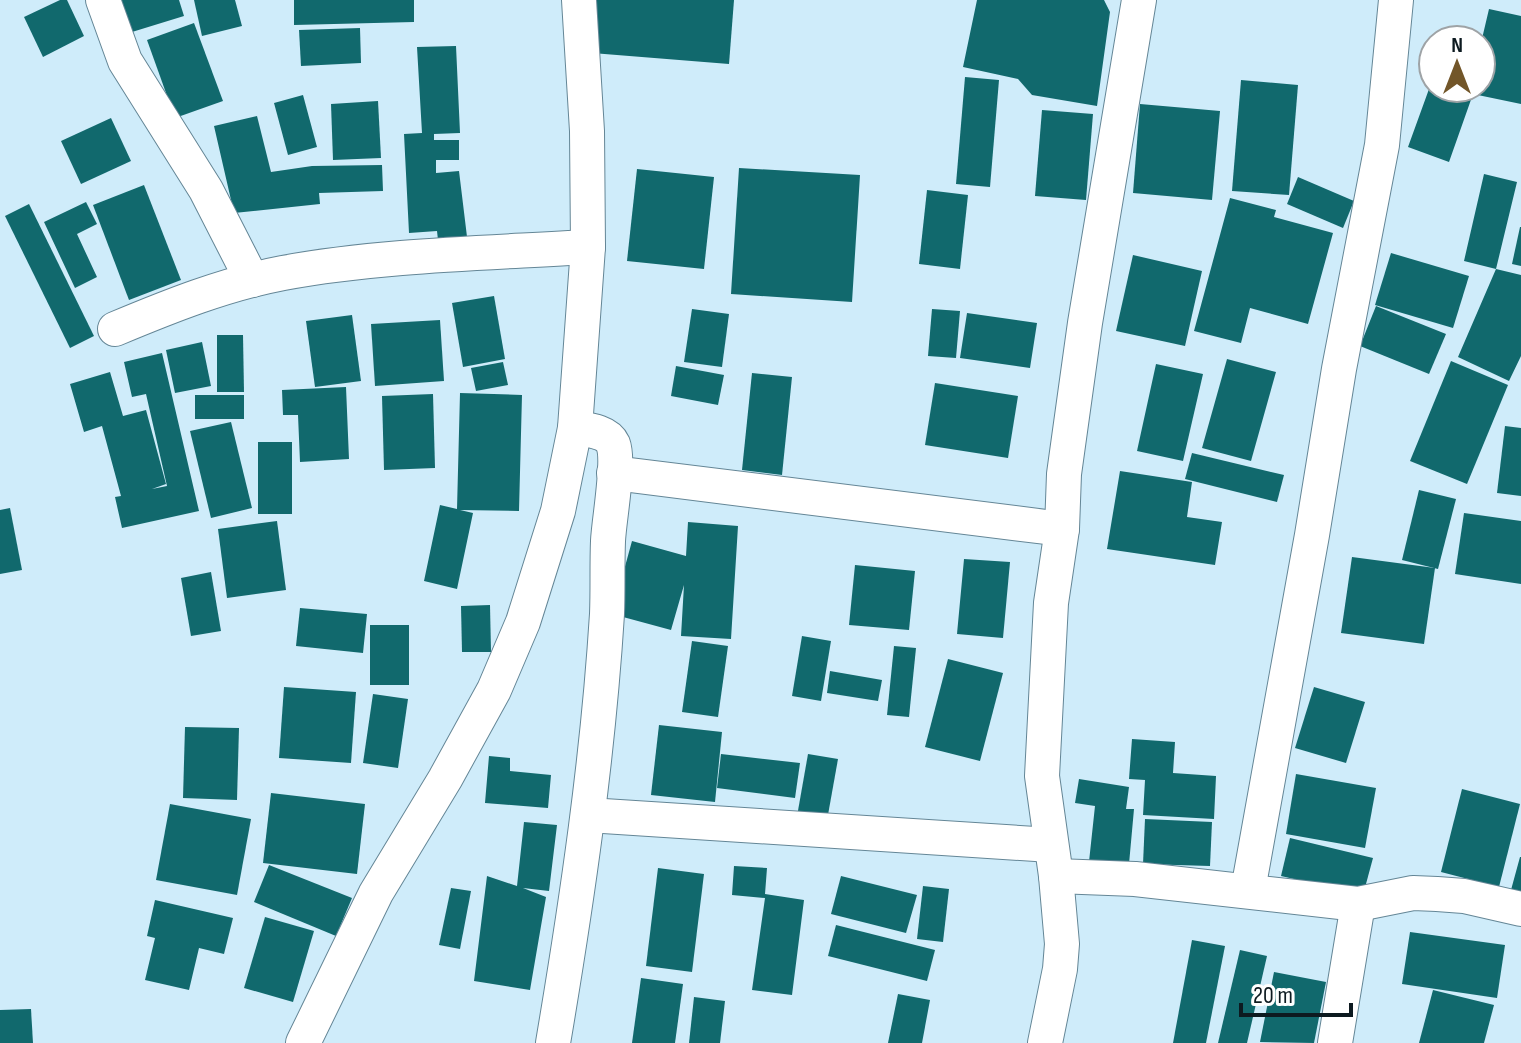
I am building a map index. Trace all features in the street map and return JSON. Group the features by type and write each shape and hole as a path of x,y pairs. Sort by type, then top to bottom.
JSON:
{"street":[{"path":"103,0 125,61 206,190 252,280"},
{"path":"303,1043 376,893 494,690 523,622 554,525 575,428 588,247 587,131 579,0"},
{"path":"1045,1043 1062,944 1042,776 1051,603 1062,529 1064,474 1085,323 1139,0"},
{"path":"1248,890 1339,369 1382,145 1396,0"},
{"path":"115,329 209,291 285,272 378,261 588,247"},
{"path":"553,1043 588,815 607,614 608,540 614,473 611,440 595,432 575,428"},
{"path":"614,473 1062,529"},
{"path":"588,815 1054,860 1135,879 1358,904 1413,893 1464,896 1521,909"},
{"path":"1335,1043 1358,904"}],"building":[{"path":"60,0 67,0 84,36 43,57 24,17"},
{"path":"107,0 179,0 184,16 119,36"},
{"path":"194,0 235,0 242,26 202,36"},
{"path":"294,0 414,0 414,22 294,25"},
{"path":"596,0 734,0 729,64 592,53"},
{"path":"977,0 1104,0 1110,12 1097,106 1032,95 1018,79 963,67"},
{"path":"1489,9 1521,16 1521,104 1497,99 1497,24 1485,24"},
{"path":"194,23 223,101 175,118 147,40"},
{"path":"360,28 361,63 301,66 299,30"},
{"path":"456,46 460,133 434,134 434,140 459,140 459,160 436,160 436,173 459,171 468,245 439,249 437,231 409,233 404,134 422,133 417,47"},
{"path":"965,77 999,80 990,187 956,184"},
{"path":"1241,80 1298,85 1289,195 1232,191"},
{"path":"303,95 317,147 288,155 274,103"},
{"path":"378,101 381,158 333,160 331,104"},
{"path":"1140,104 1220,111 1212,200 1133,193"},
{"path":"1424,104 1469,104 1449,162 1408,147"},
{"path":"1042,110 1093,114 1086,200 1035,196"},
{"path":"257,116 271,172 312,166 382,165 383,191 319,193 320,204 234,213 214,126"},
{"path":"111,118 131,161 81,184 61,141"},
{"path":"739,168 860,175 852,302 731,294"},
{"path":"637,169 714,177 704,269 627,261"},
{"path":"1484,174 1517,182 1496,269 1464,261"},
{"path":"1298,177 1354,201 1343,228 1287,204"},
{"path":"144,185 181,280 129,300 93,205"},
{"path":"927,190 968,195 960,269 919,264"},
{"path":"1230,198 1276,210 1274,217 1333,233 1308,324 1250,308 1241,343 1194,331"},
{"path":"86,202 97,224 77,234 97,277 75,288 44,222"},
{"path":"29,204 94,336 70,348 5,216"},
{"path":"1521,227 1521,266 1512,264"},
{"path":"1391,253 1469,276 1453,328 1375,305"},
{"path":"1133,255 1202,271 1185,346 1116,331"},
{"path":"1496,269 1521,275 1521,356 1509,381 1458,357"},
{"path":"494,296 505,359 463,367 452,303"},
{"path":"1376,306 1446,334 1429,374 1360,346"},
{"path":"692,309 729,314 722,367 684,362"},
{"path":"932,309 960,311 956,358 928,356"},
{"path":"967,313 1037,323 1030,368 960,358"},
{"path":"352,315 361,381 315,387 306,321"},
{"path":"440,320 444,381 375,386 371,324"},
{"path":"217,335 243,335 244,392 217,392"},
{"path":"202,342 211,386 175,393 166,350"},
{"path":"162,353 199,511 122,528 115,497 121,496 102,426 84,432 70,384 110,372 123,416 146,410 166,484 152,489 167,486 146,394 132,397 124,362"},
{"path":"1227,359 1276,372 1251,461 1202,448"},
{"path":"1451,361 1508,385 1467,484 1410,461"},
{"path":"503,362 508,385 476,391 471,368"},
{"path":"1156,364 1203,374 1183,461 1137,451"},
{"path":"676,366 724,375 718,405 671,396"},
{"path":"752,373 792,377 782,475 742,470"},
{"path":"935,383 1018,396 1008,458 925,445"},
{"path":"346,387 349,459 300,462 298,415 283,415 282,390"},
{"path":"460,393 522,395 519,511 460,510 473,513 457,589 424,581 440,505 457,509"},
{"path":"433,394 435,468 384,470 382,396"},
{"path":"195,395 244,395 244,419 195,419"},
{"path":"231,422 252,508 211,518 190,431"},
{"path":"1505,426 1521,428 1521,496 1497,493"},
{"path":"258,442 292,442 292,514 258,514"},
{"path":"1192,453 1284,475 1277,502 1185,479"},
{"path":"1120,471 1192,482 1187,517 1222,522 1215,565 1107,549"},
{"path":"1419,490 1456,499 1438,569 1402,560"},
{"path":"10,508 22,570 0,574 0,510"},
{"path":"1464,513 1521,521 1521,584 1455,574"},
{"path":"277,521 286,590 227,598 218,529"},
{"path":"688,522 738,526 731,639 681,636 684,585 671,630 612,614 632,541 686,556"},
{"path":"1352,557 1435,568 1424,644 1341,633"},
{"path":"964,559 1010,562 1003,638 957,634"},
{"path":"855,565 915,571 909,630 849,625"},
{"path":"211,572 221,631 191,636 181,578"},
{"path":"490,605 491,652 462,652 461,606"},
{"path":"300,608 367,614 363,653 296,646"},
{"path":"370,625 409,625 409,685 370,685"},
{"path":"802,636 831,641 821,701 792,696"},
{"path":"692,641 728,646 718,717 682,712"},
{"path":"894,646 916,648 909,717 887,715"},
{"path":"948,659 1003,673 980,761 925,747"},
{"path":"830,671 882,680 878,701 827,693"},
{"path":"284,687 356,692 351,763 279,758"},
{"path":"1314,687 1365,702 1346,763 1295,748"},
{"path":"373,694 408,699 398,768 363,763"},
{"path":"659,725 722,732 715,802 651,795"},
{"path":"185,727 239,728 237,800 183,798"},
{"path":"1132,739 1175,742 1173,773 1216,776 1214,819 1143,815 1145,780 1129,779"},
{"path":"721,754 800,763 795,798 717,788"},
{"path":"808,754 838,759 826,826 796,822"},
{"path":"489,756 510,758 510,771 551,775 548,808 485,803"},
{"path":"1296,774 1376,788 1365,848 1286,834"},
{"path":"1079,779 1129,787 1126,809 1134,809 1128,875 1088,871 1095,806 1075,803"},
{"path":"1462,789 1520,804 1499,887 1441,872"},
{"path":"271,793 365,804 357,874 263,863"},
{"path":"170,804 251,819 237,895 156,880"},
{"path":"1145,819 1212,822 1210,866 1143,864"},
{"path":"524,822 557,825 549,891 523,888 546,897 530,990 474,981 487,876 517,886"},
{"path":"1290,838 1373,858 1363,895 1281,876"},
{"path":"1521,857 1521,892 1511,890"},
{"path":"269,865 352,898 336,936 254,902"},
{"path":"734,866 767,868 765,894 804,900 792,995 752,990 765,898 732,895"},
{"path":"658,868 704,874 692,972 646,966"},
{"path":"841,876 917,895 906,933 831,914"},
{"path":"923,886 949,889 943,942 917,939"},
{"path":"451,888 471,891 460,949 439,945"},
{"path":"155,900 233,918 224,954 199,948 189,990 145,980 155,938 147,936"},
{"path":"265,917 314,931 293,1002 244,988"},
{"path":"836,925 935,950 927,981 828,956"},
{"path":"1410,932 1505,945 1497,998 1402,984"},
{"path":"1192,940 1225,946 1206,1043 1173,1043"},
{"path":"1240,950 1267,956 1247,1043 1218,1043"},
{"path":"1274,972 1326,982 1314,1043 1260,1042"},
{"path":"641,978 683,984 675,1043 632,1043"},
{"path":"1433,990 1494,1005 1484,1043 1419,1043"},
{"path":"898,994 930,1000 922,1043 888,1043"},
{"path":"694,997 725,1001 720,1043 689,1043"},
{"path":"31,1009 33,1043 0,1043 0,1010"}]}
